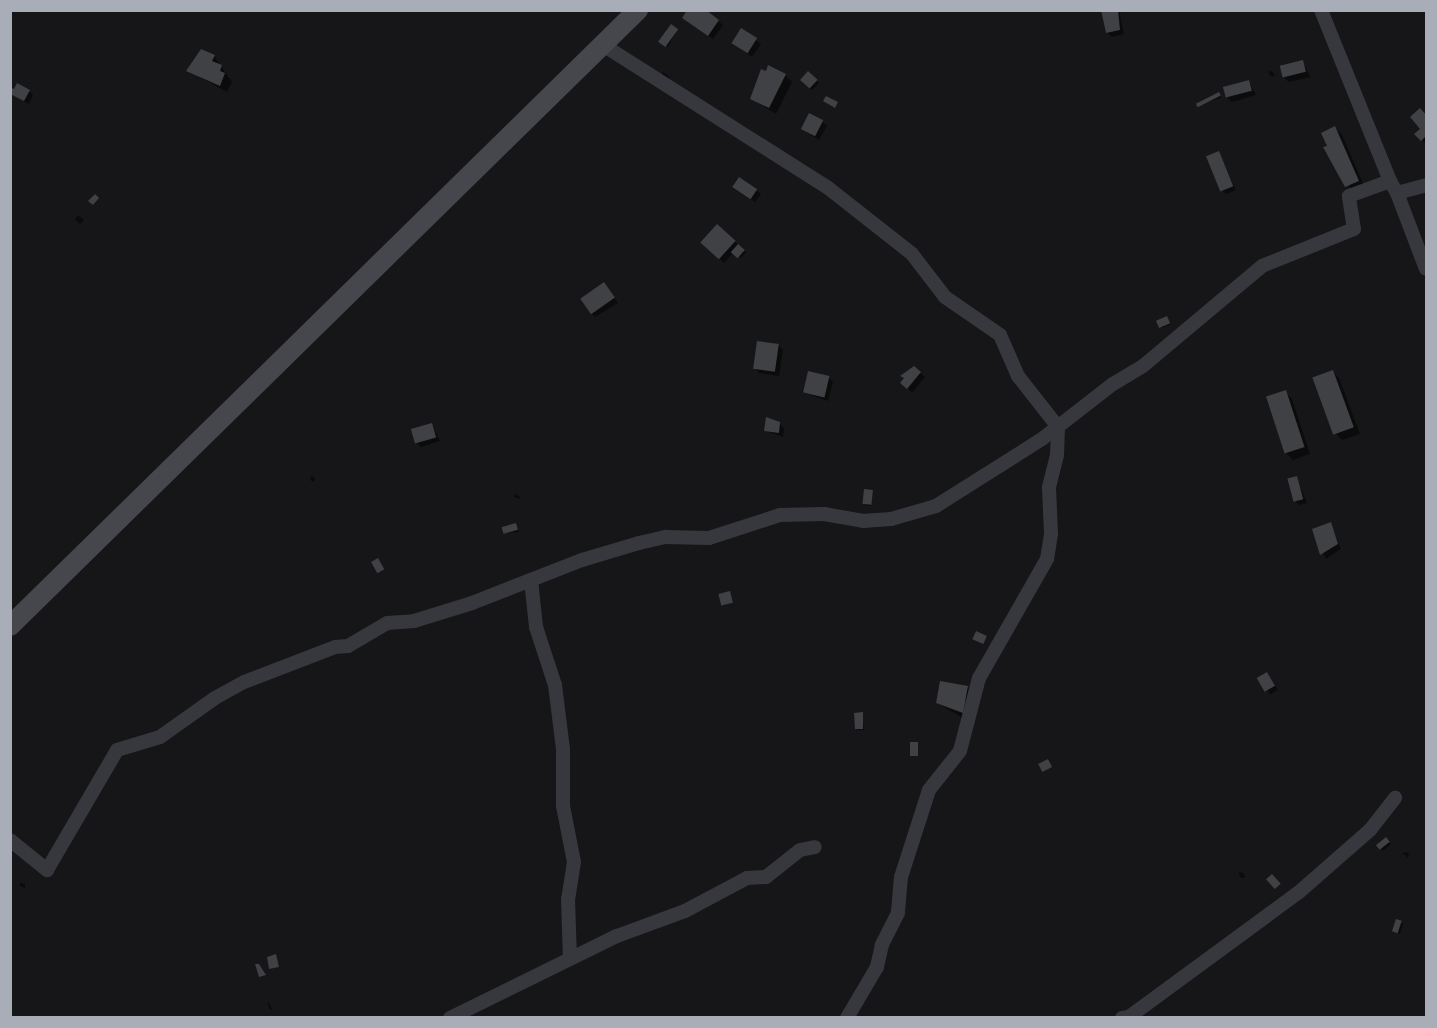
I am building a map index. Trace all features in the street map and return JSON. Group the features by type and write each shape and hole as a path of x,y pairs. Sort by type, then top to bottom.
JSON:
{"street":[{"path":"10,626 638,10"},
{"path":"1321,10 1426,268"},
{"path":"603,45 827,187 912,254 945,297 1000,334 1018,376 1058,427 1057,456 1049,488 1051,534 1047,559 979,678 960,751 929,790 901,877 898,913 882,945 877,967 847,1017"},
{"path":"10,840 47,870 117,750 160,737 215,698 244,682 335,647 348,646 387,623 414,621 639,543 666,537 709,538 780,515 824,514 863,520 891,519 936,506 1058,427 1160,353 1262,266 1354,229 1349,196 1393,187 1426,185"},
{"path":"531,580 536,627 555,685 562,749 563,806 574,862 568,899 570,958"},
{"path":"1122,1017 1129,1017 1298,893 1370,830 1395,798"},
{"path":"450,1017 617,936 693,908 747,878 766,877 800,850 815,848"}],"building":[{"path":"687,10 706,10 719,20 708,36 682,18"},
{"path":"1101,10 1118,10 1120,30 1106,33"},
{"path":"671,24 678,29 665,47 658,42"},
{"path":"741,28 757,38 748,53 731,43"},
{"path":"201,49 215,55 212,61 222,65 220,71 225,73 220,86 186,71"},
{"path":"1303,60 1306,72 1283,77 1280,66"},
{"path":"768,65 786,74 769,108 750,99 761,69 766,71"},
{"path":"808,71 818,80 810,89 800,80"},
{"path":"1249,80 1252,91 1226,98 1223,87"},
{"path":"17,83 30,90 24,101 10,94 10,87 14,89"},
{"path":"1219,92 1221,96 1198,107 1196,104"},
{"path":"826,96 838,102 835,108 823,101"},
{"path":"1420,108 1426,115 1426,136 1421,141 1414,134 1420,129 1410,117"},
{"path":"809,113 823,120 815,136 801,129"},
{"path":"1335,126 1359,181 1345,187 1323,147 1327,146 1321,133"},
{"path":"1219,151 1233,186 1220,191 1206,156"},
{"path":"739,177 757,189 751,199 732,187"},
{"path":"95,194 99,198 93,205 88,201"},
{"path":"717,224 736,241 719,259 700,243"},
{"path":"738,244 745,250 738,258 731,252"},
{"path":"604,282 615,298 591,314 580,299"},
{"path":"1167,316 1170,323 1159,328 1156,321"},
{"path":"757,341 779,344 775,372 753,369"},
{"path":"914,366 921,372 907,389 900,383 904,378 900,376"},
{"path":"1333,370 1354,427 1333,435 1312,378"},
{"path":"808,371 829,376 824,397 803,392"},
{"path":"1286,390 1305,447 1285,454 1266,396"},
{"path":"766,417 780,422 779,433 764,431"},
{"path":"432,423 436,437 415,443 411,429"},
{"path":"1297,476 1303,499 1294,502 1287,479"},
{"path":"864,489 873,490 871,505 862,504"},
{"path":"1331,522 1338,544 1320,555 1312,529"},
{"path":"516,523 518,530 504,534 502,527"},
{"path":"378,558 384,569 377,573 371,562"},
{"path":"730,591 733,603 721,606 718,594"},
{"path":"976,631 987,636 983,644 972,639"},
{"path":"1267,672 1275,686 1265,692 1257,678"},
{"path":"940,681 968,686 963,713 936,703"},
{"path":"863,712 863,729 855,729 854,713"},
{"path":"910,742 918,742 918,756 910,756"},
{"path":"1048,759 1052,767 1042,772 1038,764"},
{"path":"1386,837 1390,842 1380,850 1376,845"},
{"path":"1272,874 1281,884 1275,889 1266,879"},
{"path":"1396,919 1402,921 1398,933 1392,931"},
{"path":"276,954 279,967 269,969 267,957"},
{"path":"255,964 259,964 266,975 259,977"}]}
